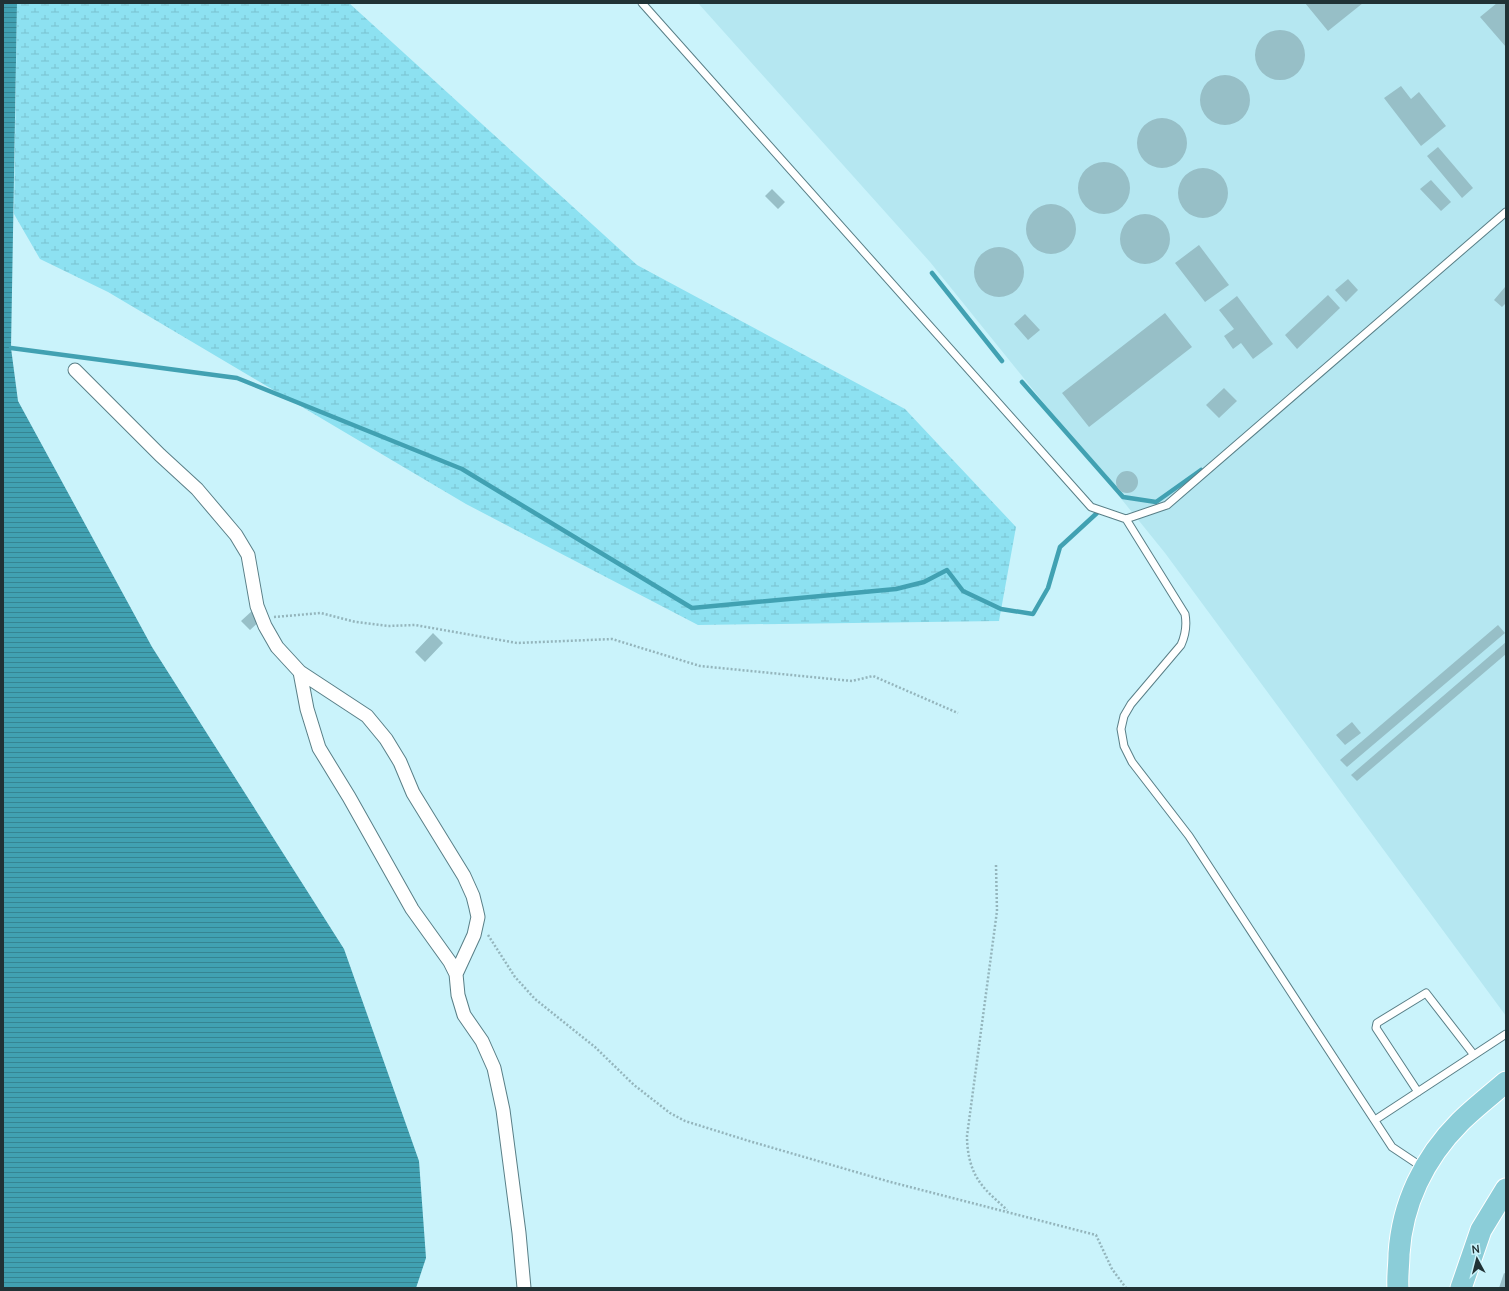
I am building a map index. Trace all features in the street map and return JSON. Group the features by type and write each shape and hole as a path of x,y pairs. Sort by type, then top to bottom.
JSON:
{"main road":[{"path":"1398,1287 1400,1242 1406,1209 1418,1178 1434,1152 1460,1122 1506,1082"},
{"path":"1486,1100 1506,1090"},
{"path":"1461,1288 1481,1230 1506,1189"}],"street":[{"path":"75,370 154,450 197,489 236,535 248,555 257,606 277,647 300,672 366,716 386,739 400,762 413,792 464,876 473,896 478,917 474,935 456,974"},
{"path":"300,672 307,709 319,748 349,797 412,909 450,962 456,974 461,1008 464,1015 482,1041 494,1068 500,1091 519,1233 524,1288"}],"lane":[{"path":"642,3 1091,507 1126,520 1185,614 1187,624 1185,636 1180,644 1131,704 1124,716 1120,729 1124,746 1132,762 1189,836 1392,1147 1424,1168"},
{"path":"1126,520 1167,505 1506,212"},
{"path":"1418,1092 1376,1028 1377,1023 1426,993 1474,1055"},
{"path":"1375,1120 1506,1034"}],"path":[{"path":"262,618 321,613 356,622 388,626 415,625 517,642 612,639 700,666 852,681 873,676 958,713"},
{"path":"996,865 998,911 966,1136 967,1150 979,1181 1008,1211"},
{"path":"478,917 515,978 535,999 595,1047 634,1085 670,1113 685,1121 749,1141 887,1180 1096,1235 1112,1269 1126,1288"}],"shaded area":[{"path":"3,3 17,3 11,348 18,401 152,647 344,949 419,1161 426,1258 416,1288 3,1288"},
{"path":"698,3 1506,3 1506,1016 1165,553 930,262"}],"green space":[{"path":"17,3 349,3 637,265 905,409 1016,527 999,621 698,625 466,504 108,292 40,259 14,214"}],"building":[{"path":"1305,3 1363,3 1328,31"},
{"path":"1497,3 1506,3 1506,47 1480,17"},
{"path":"1285,30 1290,31 1298,37 1304,45 1304,65 1298,73 1290,79 1275,80 1270,79 1262,73 1256,65 1255,50 1256,45 1262,37 1270,31"},
{"path":"1230,75 1235,76 1243,82 1249,90 1249,110 1243,118 1235,124 1220,125 1215,124 1207,118 1201,110 1200,95 1201,90 1207,82 1215,76"},
{"path":"1401,86 1411,99 1419,92 1446,126 1421,146 1384,98"},
{"path":"1167,118 1172,119 1180,125 1186,133 1186,153 1180,161 1172,167 1157,168 1152,167 1144,161 1138,153 1137,138 1138,133 1144,125 1152,119"},
{"path":"1438,147 1473,188 1462,198 1427,156"},
{"path":"1104,162 1114,164 1122,170 1128,178 1130,188 1128,198 1122,206 1114,212 1104,214 1094,212 1086,206 1080,198 1078,188 1080,178 1086,170 1094,164"},
{"path":"1208,168 1213,169 1221,175 1227,183 1227,203 1221,211 1213,217 1198,218 1193,217 1185,211 1179,203 1178,188 1179,183 1185,175 1193,169"},
{"path":"1431,180 1451,202 1441,211 1420,189"},
{"path":"772,189 785,202 778,209 765,196"},
{"path":"1056,204 1061,205 1069,211 1075,219 1075,239 1069,247 1061,253 1046,254 1041,253 1033,247 1027,239 1026,224 1027,219 1033,211 1041,205"},
{"path":"1150,214 1155,215 1163,221 1169,229 1169,249 1163,257 1155,263 1140,264 1135,263 1127,257 1121,249 1120,234 1121,229 1127,221 1135,215"},
{"path":"1199,245 1229,285 1205,302 1175,263"},
{"path":"994,247 1004,247 1017,254 1024,267 1024,277 1017,290 1004,297 994,297 985,293 978,286 974,277 974,267 978,258 985,251"},
{"path":"1348,279 1358,290 1346,302 1335,290"},
{"path":"1505,287 1506,303 1502,307 1494,300"},
{"path":"1328,295 1340,308 1297,349 1285,335"},
{"path":"1237,296 1273,344 1253,359 1241,343 1233,349 1224,336 1234,329 1219,310"},
{"path":"1165,313 1192,347 1089,427 1062,393"},
{"path":"1025,314 1040,330 1028,340 1014,324"},
{"path":"1224,388 1237,401 1219,418 1206,405"},
{"path":"1127,471 1135,474 1138,482 1135,490 1127,493 1119,490 1116,482 1119,474"},
{"path":"253,610 261,620 250,630 241,621"},
{"path":"1498,625 1505,633 1347,767 1340,760"},
{"path":"433,633 443,643 425,662 415,652"},
{"path":"1506,642 1506,654 1357,781 1351,775"},
{"path":"1352,722 1361,733 1345,745 1336,735"},
{"path":"1504,1273 1506,1274 1506,1288 1499,1288"}],"waterway":[{"path":"932,273 1002,361"},
{"path":"11,348 237,378 462,469 692,608 896,589 924,582 947,570 963,591 1001,609 1033,614 1048,588 1060,547 1097,513"},
{"path":"1022,382 1123,497 1156,502 1201,470"}]}
